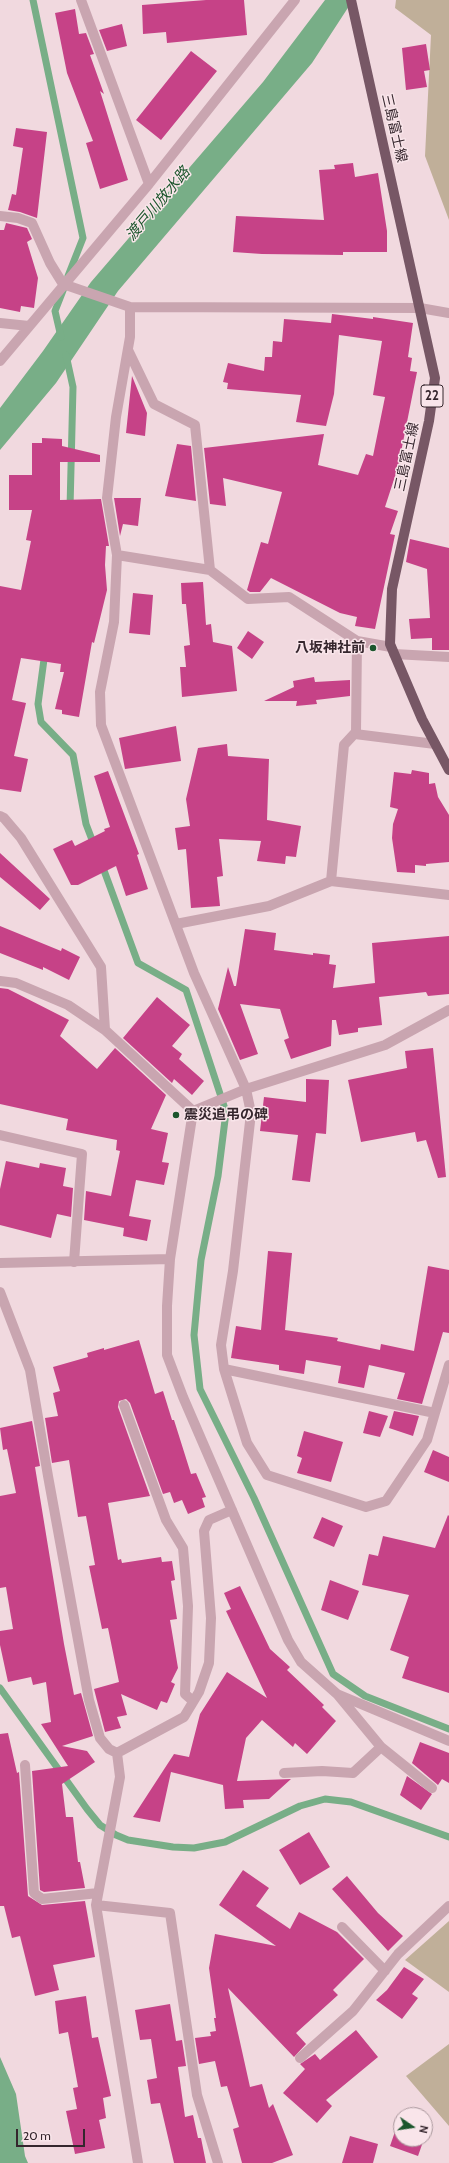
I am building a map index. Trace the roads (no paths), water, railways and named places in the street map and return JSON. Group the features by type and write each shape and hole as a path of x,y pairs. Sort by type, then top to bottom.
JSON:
{"main road":[{"name":"三島富士線","path":"351,0 435,378 429,421 392,589 390,644 422,719 448,766"}],"street":[{"path":"81,0 149,184"},
{"path":"0,362 63,284 149,184 295,0"},
{"path":"0,216 18,218 32,223 50,263 63,284 130,307 420,308 449,313"},
{"path":"130,307 130,337 116,417 107,498 117,555 114,622 100,692 101,725 214,1022 246,1089 251,1113 233,1271 220,1346 224,1369 247,1443 267,1475 366,1507 386,1501 427,1440 449,1365"},
{"path":"0,323 29,326"},
{"path":"128,350 154,404 194,425 210,570"},
{"path":"117,555 210,570 248,599 289,597 357,641 392,651 449,657"},
{"path":"331,881 344,745 355,734 357,641"},
{"path":"355,734 435,744"},
{"path":"0,816 21,838 101,968 105,1030"},
{"path":"176,924 269,906 331,881 449,895"},
{"path":"0,981 16,983 68,1005 105,1030 193,1111"},
{"path":"193,1111 246,1089 385,1045 449,1010"},
{"path":"193,1111 170,1259 167,1355 183,1397 288,1640 301,1662 337,1694 381,1747 432,1788"},
{"path":"0,1135 82,1154 74,1262"},
{"path":"0,1263 170,1259"},
{"path":"0,1292 30,1370 89,1700 100,1738 108,1749 117,1752 184,1717 199,1692 209,1663 211,1618 204,1531 209,1520 232,1510"},
{"path":"224,1369 435,1413"},
{"path":"124,1405 166,1520 183,1548 188,1606 185,1694 193,1702"},
{"path":"337,1694 449,1741"},
{"path":"284,1773 322,1771 353,1773 381,1747"},
{"path":"117,1752 120,1777 96,1905 138,2163"},
{"path":"25,1764 34,1893 42,1900 98,1892"},
{"path":"96,1905 170,1913 197,2095 218,2163"},
{"path":"300,2058 353,2011 398,1954 449,1906"},
{"path":"342,1928 385,1971"}],"waterway":[{"path":"33,0 83,238 68,276"},
{"path":"61,337 55,311 64,288"},
{"path":"66,355 73,387 70,508"},
{"path":"45,652 38,704 41,722 73,755 86,824 94,845"},
{"path":"102,865 138,963 186,990 226,1112 218,1176 201,1260 194,1335 200,1389 254,1498 333,1674 365,1696 449,1729"},
{"path":"0,1688 100,1825 116,1835 128,1840 173,1847 194,1848 225,1842 300,1806 325,1799 351,1802 449,1837"}],"place":[{"name":"八坂神社前","path":"373,648"},
{"name":"震災追弔の碑","path":"176,1115"}],"water label":[{"name":"渡戸川放水路","path":"158,204"}]}
